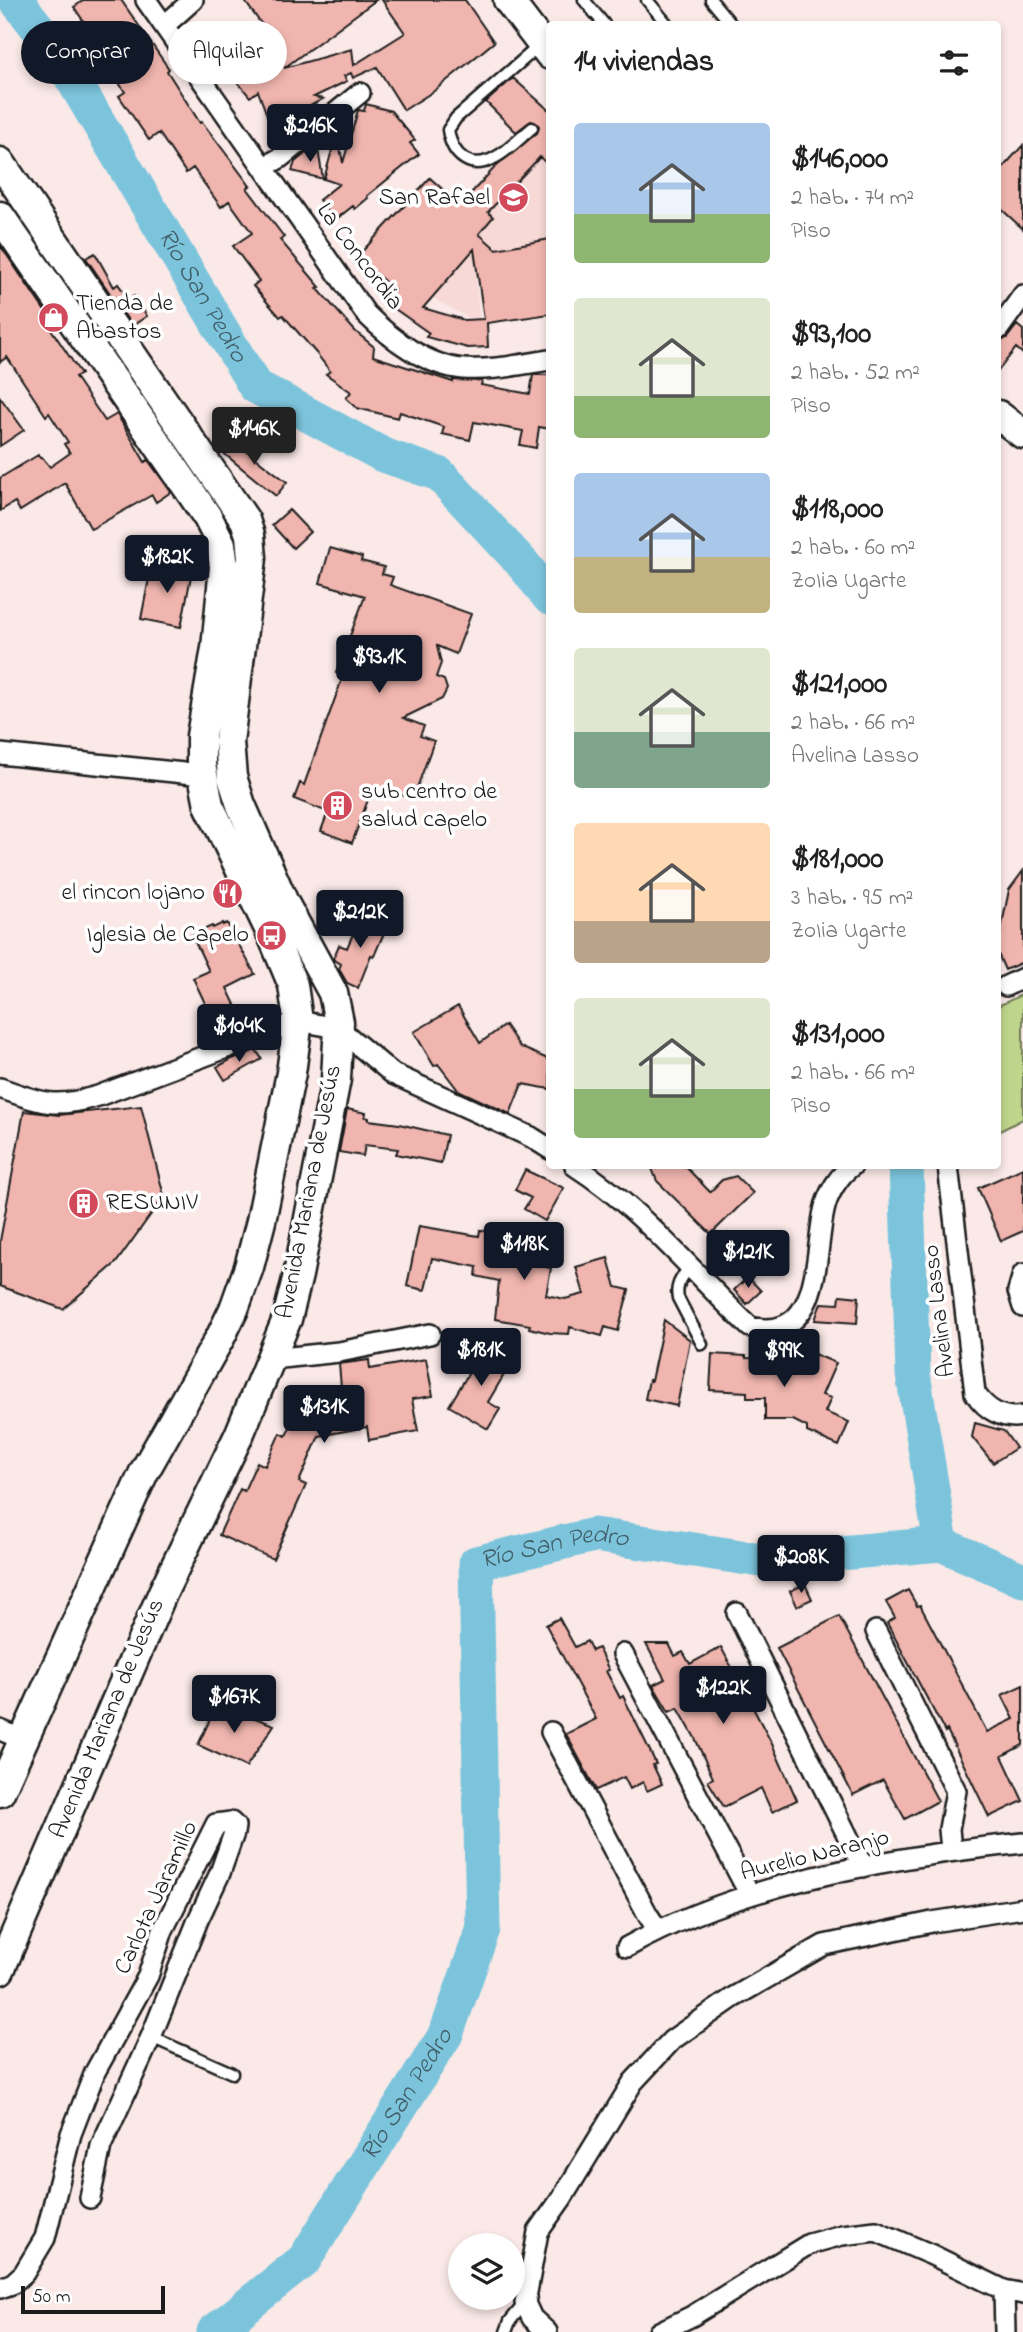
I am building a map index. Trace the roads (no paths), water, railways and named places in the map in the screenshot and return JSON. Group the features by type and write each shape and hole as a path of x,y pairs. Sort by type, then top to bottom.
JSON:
{"street":[{"name":"La Concordia","path":"146,0 366,314 382,330 414,352 449,367 481,369 546,361"},
{"path":"164,26 193,0"},
{"path":"508,0 545,50"},
{"path":"264,167 280,158 360,93"},
{"name":"Avenida Mariana de Jesús","path":"0,162 235,503 250,535 251,570 229,742 232,777 241,805 284,903 332,993 338,1028 336,1079 288,1319 239,1435 163,1592 0,1970"},
{"name":"Avenida Mariana de Jesús","path":"0,216 192,494 221,544 224,568 216,648 201,736 203,775 209,804 293,985 298,1021 291,1073 261,1221 234,1310 144,1472 11,1735 0,1792"},
{"path":"1001,326 1023,295"},
{"path":"1001,417 1023,434"},
{"path":"221,544 250,535"},
{"path":"0,754 203,775"},
{"path":"0,1088 43,1103 72,1104 298,1021 338,1028 393,1074 531,1137 546,1146"},
{"path":"580,1169 599,1181 750,1327 769,1331 784,1326 802,1311 813,1288 824,1208 847,1169"},
{"name":"Avelina Lasso","path":"948,1169 975,1393 984,1406 996,1413 1007,1417 1023,1416"},
{"path":"1023,1274 1018,1291 1023,1307"},
{"path":"272,1359 339,1352 430,1334"},
{"path":"737,1613 863,1867"},
{"path":"876,1631 956,1791 949,1829 951,1850"},
{"path":"623,1654 750,1895"},
{"path":"551,1732 658,1930"},
{"name":"Carlota Jaramillo","path":"0,2288 12,2284 24,2273 45,2238 71,2134 95,2072 148,1976 163,1930 216,1824 231,1822 235,1826 234,1833 220,1874 198,1920 151,2037 101,2146 90,2198"},
{"name":"Aurelio Naranjo","path":"627,1947 658,1930 750,1895 863,1867 951,1850 1023,1843"},
{"path":"547,2332 532,2318 525,2303 538,2232 634,2082 672,2040 734,1997 824,1945 932,1922 1023,1908"},
{"path":"659,2332 692,2316 810,2244 842,2235 876,2231 1013,2292 1005,2332"}],"lane":[{"path":"584,0 602,21"},
{"path":"647,0 664,21"},
{"path":"711,0 728,21"},
{"path":"532,128 495,158 477,163 463,159 450,143 448,130 456,118 545,50"},
{"path":"689,1267 677,1284 676,1291 702,1344"},
{"path":"151,2037 232,2073"},
{"path":"506,2332 510,2321 519,2310"}],"waterway":[{"name":"Río San Pedro","path":"16,0 56,51 255,386 383,455 439,474 523,564 546,593"},
{"name":"Río San Pedro","path":"214,2332 304,2260 446,2034 483,1929 476,1563 594,1535 761,1560 941,1544 913,1374 906,1169"},
{"path":"941,1544 1023,1580"}],"place":[{"name":"San Rafael","path":"513,198"},
{"name":"Tienda de Abastos","path":"53,318"},
{"name":"sub centro de salud capelo","path":"338,806"},
{"name":"el rincon lojano","path":"228,893"},
{"name":"Iglesia de Capelo","path":"272,935"},
{"name":"RESUNIV","path":"83,1203"}]}
